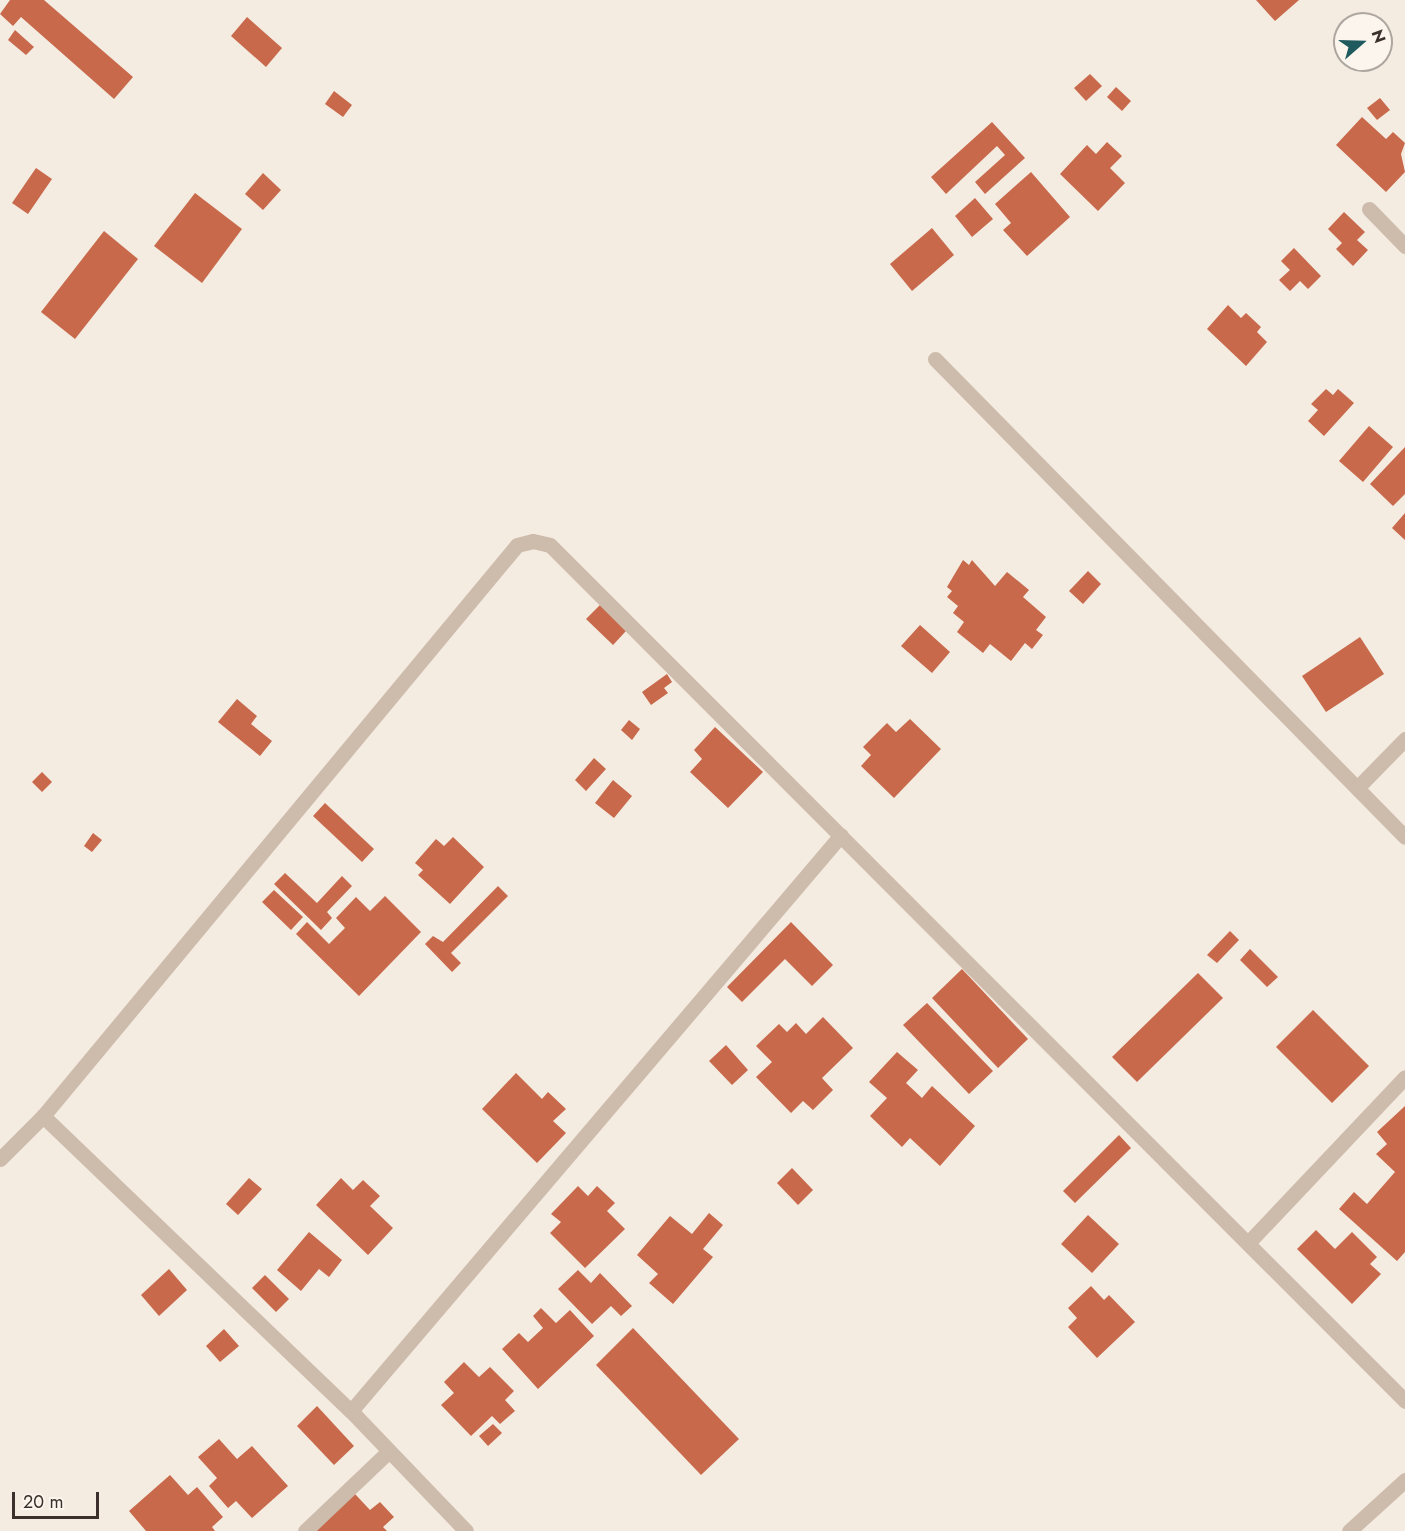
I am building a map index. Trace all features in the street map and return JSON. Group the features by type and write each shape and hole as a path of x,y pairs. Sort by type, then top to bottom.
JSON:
{"street":[{"path":"1369,209 1405,246"},
{"path":"935,359 1405,837"},
{"path":"0,1159 44,1116 517,545 533,541 550,544 1405,1401"},
{"path":"1357,788 1405,739"},
{"path":"351,1411 841,835"},
{"path":"1248,1244 1405,1077"},
{"path":"44,1116 351,1411 466,1531"},
{"path":"305,1531 389,1451"},
{"path":"1348,1531 1405,1480"}],"building":[{"path":"10,0 44,0 133,77 114,99 21,17 13,26 0,14"},
{"path":"1256,0 1299,0 1275,21"},
{"path":"247,17 282,48 266,67 231,36"},
{"path":"15,30 34,47 26,55 8,40"},
{"path":"1090,74 1102,86 1086,101 1074,88"},
{"path":"1116,87 1131,101 1122,111 1107,97"},
{"path":"334,91 352,105 343,117 325,104"},
{"path":"1380,98 1390,110 1377,120 1367,108"},
{"path":"1362,117 1386,139 1393,132 1405,143 1401,154 1405,172 1386,192 1336,145"},
{"path":"992,122 1025,158 985,194 975,182 1005,155 997,146 946,194 931,177"},
{"path":"1107,142 1122,156 1110,168 1125,183 1098,211 1060,174 1087,145 1096,154"},
{"path":"36,168 52,179 28,214 12,203"},
{"path":"1031,172 1070,217 1027,256 1003,230 1011,223 995,204"},
{"path":"263,173 281,190 263,210 245,194"},
{"path":"195,193 242,229 202,283 154,246"},
{"path":"975,198 993,219 972,237 955,216"},
{"path":"1344,212 1365,232 1357,240 1368,250 1353,266 1336,249 1342,243 1328,229"},
{"path":"932,228 954,255 912,291 890,264"},
{"path":"104,231 138,259 75,339 41,312"},
{"path":"1294,248 1321,276 1308,289 1300,281 1290,291 1279,280 1290,270 1281,261"},
{"path":"1228,305 1241,318 1246,313 1261,327 1257,332 1267,342 1246,366 1207,329"},
{"path":"1326,389 1333,395 1338,389 1354,403 1324,436 1308,421 1318,410 1311,404"},
{"path":"1369,426 1393,447 1363,482 1339,461"},
{"path":"1405,447 1405,494 1393,506 1370,484"},
{"path":"1405,513 1405,540 1392,528"},
{"path":"963,560 969,565 972,560 995,586 1007,572 1029,590 1023,597 1046,617 1036,630 1043,635 1032,649 1025,643 1011,661 990,644 983,653 957,632 964,622 953,613 958,606 947,597 952,591 947,587"},
{"path":"1088,571 1101,584 1083,604 1069,591"},
{"path":"600,605 626,631 613,645 586,619"},
{"path":"920,625 950,652 932,673 901,646"},
{"path":"1360,637 1384,674 1326,712 1302,676"},
{"path":"667,674 672,682 664,688 668,693 651,705 642,692"},
{"path":"237,699 257,716 251,724 272,741 260,756 218,722"},
{"path":"910,719 941,749 894,798 861,766 871,755 863,747 887,723 896,732"},
{"path":"629,720 640,729 632,740 621,730"},
{"path":"715,727 763,772 728,808 690,772 702,759 694,750"},
{"path":"594,758 606,769 586,791 575,780"},
{"path":"42,772 52,782 42,792 32,782"},
{"path":"613,780 632,796 614,818 595,803"},
{"path":"325,803 374,849 362,862 313,816"},
{"path":"93,833 102,840 92,852 84,846"},
{"path":"453,837 484,867 450,904 418,875 423,870 415,863 436,839 444,846"},
{"path":"285,873 317,903 342,876 352,886 327,912 332,918 321,930 274,884"},
{"path":"498,886 508,896 451,953 461,963 452,972 425,944 433,936 443,942"},
{"path":"274,890 303,917 291,930 262,902"},
{"path":"385,896 421,932 359,996 296,934 307,922 329,944 345,928 336,918 356,897 370,911"},
{"path":"791,922 833,965 812,986 785,959 742,1002 727,987"},
{"path":"1230,931 1239,940 1217,963 1207,955"},
{"path":"1250,949 1278,977 1267,987 1240,960"},
{"path":"962,969 1028,1039 998,1068 932,998"},
{"path":"1198,973 1223,998 1137,1082 1112,1057"},
{"path":"927,1003 993,1071 969,1094 903,1025"},
{"path":"1313,1010 1369,1066 1332,1103 1276,1047"},
{"path":"823,1017 853,1048 822,1078 833,1090 813,1110 803,1101 791,1113 756,1077 772,1062 756,1046 779,1024 787,1032 796,1023 806,1034"},
{"path":"726,1045 748,1070 732,1085 709,1061"},
{"path":"897,1052 918,1070 906,1083 922,1098 932,1086 975,1126 940,1166 910,1138 902,1147 870,1116 887,1098 869,1082"},
{"path":"516,1073 542,1099 548,1092 566,1109 553,1121 566,1133 537,1163 482,1109"},
{"path":"1405,1106 1405,1252 1397,1261 1339,1209 1354,1192 1367,1204 1395,1172 1376,1154 1387,1144 1377,1132"},
{"path":"1119,1135 1131,1148 1075,1203 1063,1191"},
{"path":"792,1168 813,1190 798,1205 777,1183"},
{"path":"249,1178 262,1189 238,1215 226,1204"},
{"path":"341,1178 353,1190 363,1180 380,1196 370,1206 393,1228 368,1255 316,1205"},
{"path":"578,1186 588,1196 597,1186 615,1203 607,1211 625,1229 585,1268 550,1233 561,1222 551,1214"},
{"path":"709,1213 723,1225 703,1249 713,1257 673,1304 649,1283 658,1274 637,1255 670,1216 692,1234"},
{"path":"1088,1215 1119,1244 1092,1273 1061,1244"},
{"path":"1316,1230 1335,1249 1352,1232 1377,1257 1370,1264 1381,1274 1352,1304 1297,1249"},
{"path":"309,1232 342,1260 329,1277 319,1269 301,1291 277,1270"},
{"path":"169,1269 187,1290 159,1316 141,1295"},
{"path":"578,1270 591,1283 600,1273 632,1306 621,1316 611,1306 592,1324 558,1289"},
{"path":"265,1275 289,1299 276,1312 252,1288"},
{"path":"1091,1286 1104,1300 1109,1295 1135,1322 1097,1358 1068,1327 1077,1318 1068,1308"},
{"path":"541,1308 556,1323 570,1310 594,1336 538,1389 502,1349 519,1333 528,1342 543,1328 533,1316"},
{"path":"633,1328 739,1439 701,1475 596,1365"},
{"path":"224,1329 239,1346 220,1362 206,1346"},
{"path":"464,1362 479,1377 490,1367 514,1391 505,1400 515,1411 500,1424 492,1416 471,1436 441,1405 454,1393 444,1382"},
{"path":"317,1406 354,1446 334,1465 297,1426"},
{"path":"493,1424 502,1433 488,1446 479,1436"},
{"path":"219,1439 237,1459 252,1446 288,1486 252,1518 236,1501 228,1508 209,1486 217,1478 198,1457"},
{"path":"170,1475 188,1495 197,1487 223,1517 212,1527 215,1531 146,1531 129,1511"},
{"path":"355,1494 370,1510 380,1502 394,1517 383,1527 387,1531 315,1531"}]}
